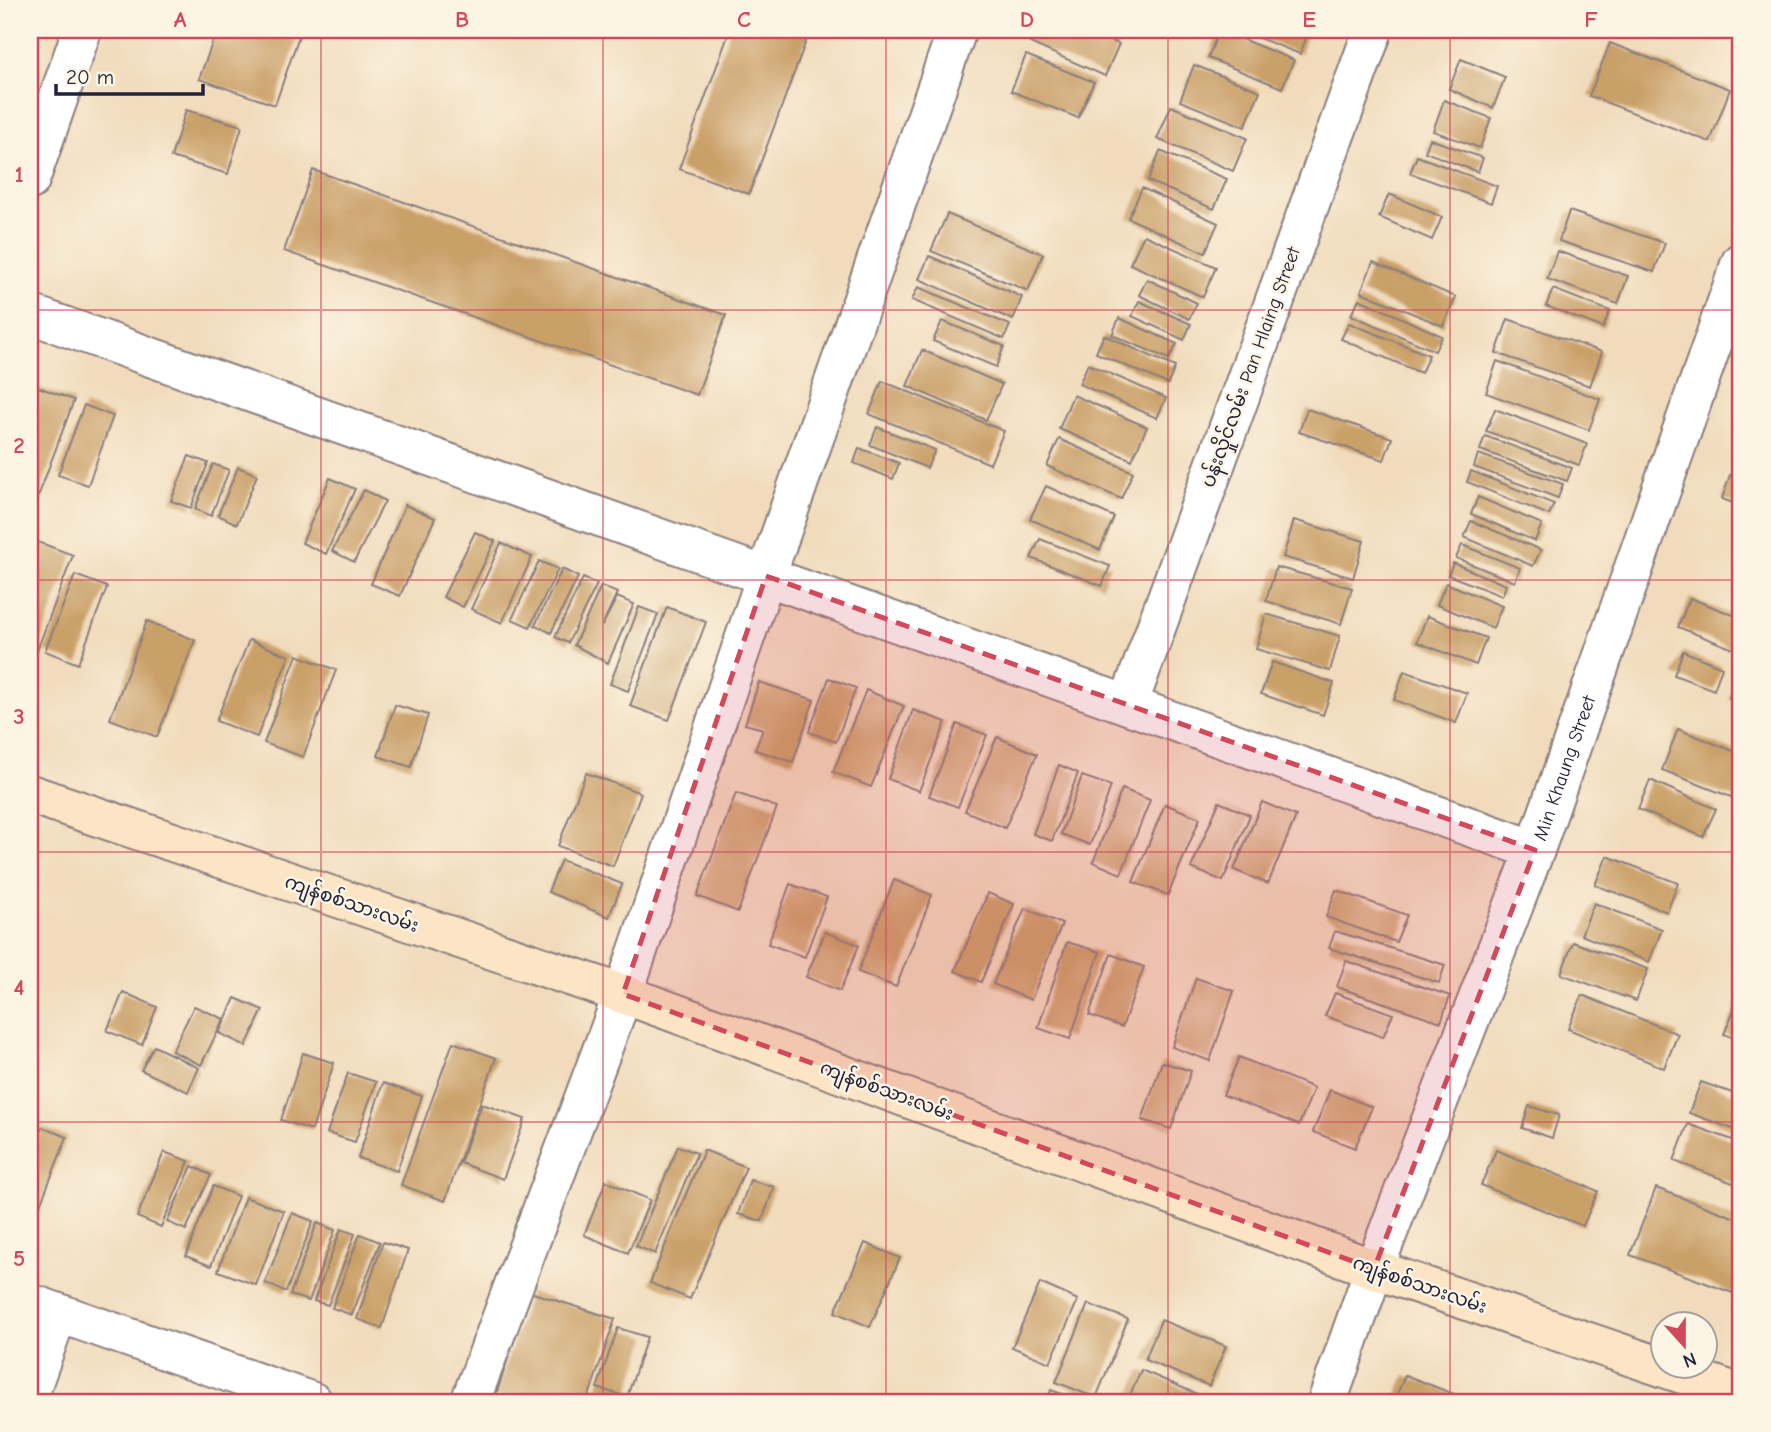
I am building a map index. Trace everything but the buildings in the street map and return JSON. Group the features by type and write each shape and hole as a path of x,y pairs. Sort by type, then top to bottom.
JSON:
{"street":[{"path":"30,180 82,30"},
{"path":"470,1402 623,994 957,30"},
{"name":"ပန်းလှိုင်လမ်း Pan Hlaing Street","path":"1128,705 1373,30"},
{"name":"Min Khaung Street","path":"1327,1402 1374,1269 1535,850 1741,262"},
{"path":"30,314 1535,850"},
{"name":"ကျန်စစ်သားလမ်း","path":"30,794 623,994 1374,1269 1741,1394"},
{"path":"30,1391 44,1308 313,1402"}],"highlighted area":[{"path":"766,576 1535,850 1374,1269 623,994"}]}
